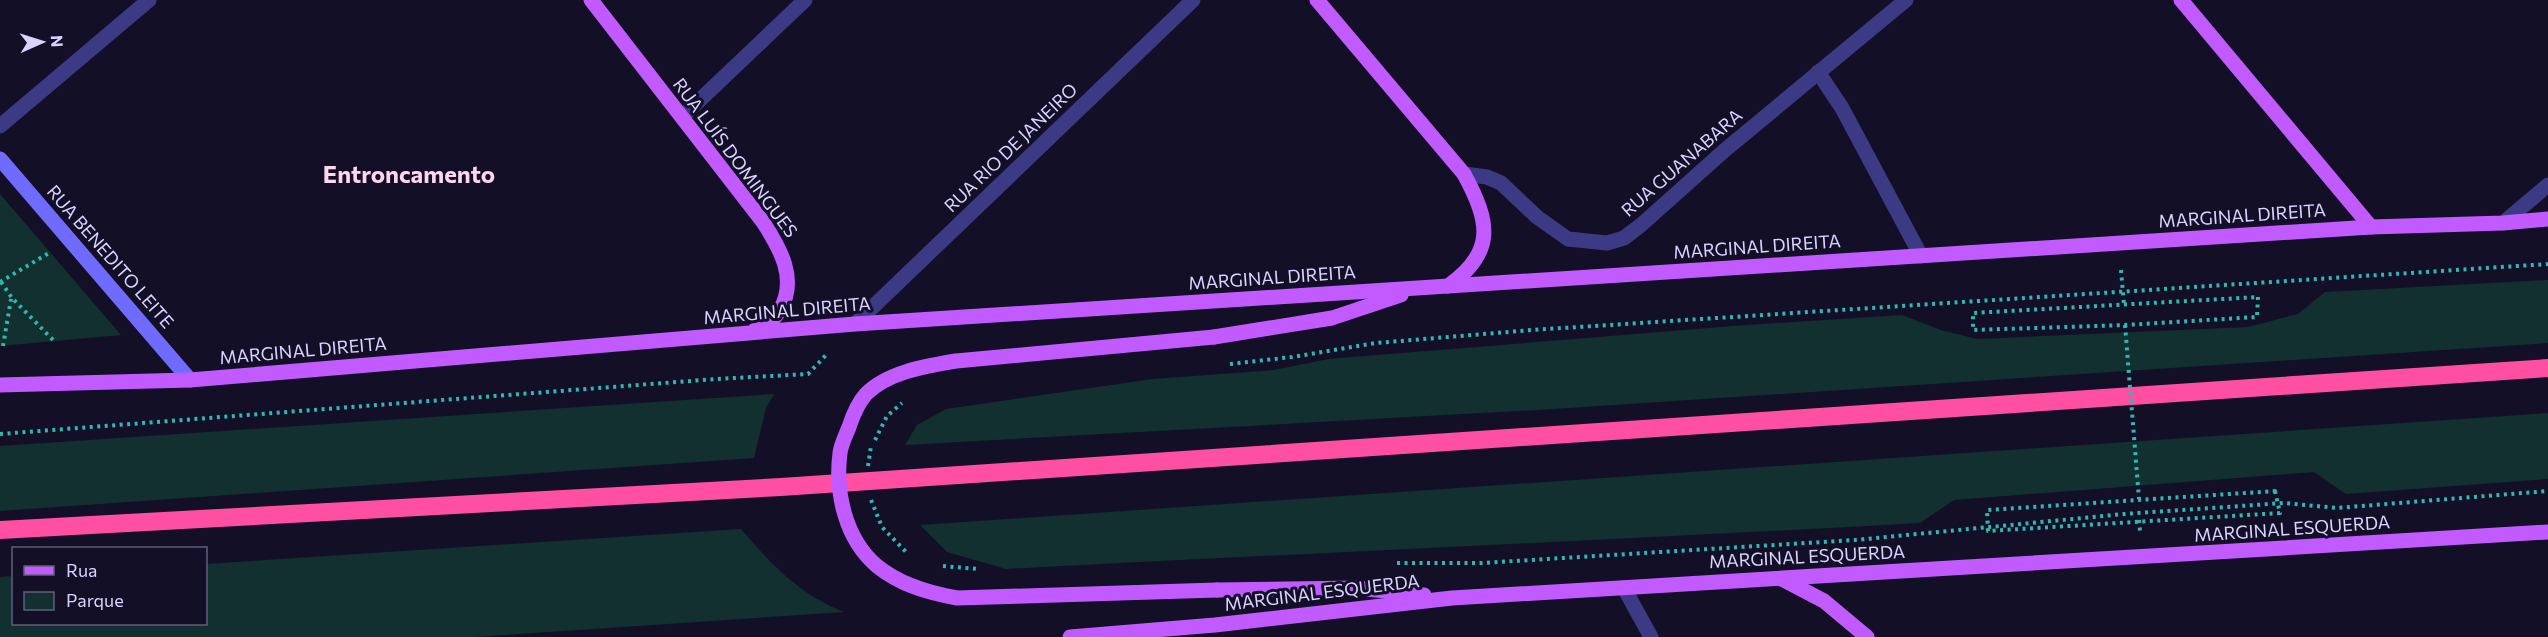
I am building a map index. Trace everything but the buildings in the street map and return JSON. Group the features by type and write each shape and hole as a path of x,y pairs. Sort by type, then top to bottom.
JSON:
{"highway":[{"path":"0,530 769,488 2548,368"}],"main road":[{"name":"RUA LUÍS DOMINGUES","path":"591,0 763,222 783,256 788,288 782,307 773,321 759,329 741,334"},
{"path":"1317,0 1464,174 1475,195 1484,230 1483,247 1463,275 1448,286"},
{"path":"2181,0 2371,227"},
{"name":"MARGINAL DIREITA","path":"0,385 190,380 855,324 2371,227 2546,220"},
{"path":"1421,289 1332,318 1214,337 956,361 899,374 867,394 854,412 840,450 838,477 842,505 850,530 866,553 877,566 921,591 957,598 1357,588 1452,598"},
{"name":"MARGINAL ESQUERDA","path":"1070,637 1130,636 1452,598 2548,532"},
{"path":"1779,578 1824,601 1867,637"}],"street":[{"path":"0,126 149,0"},
{"path":"682,117 805,0"},
{"name":"RUA RIO DE JANEIRO","path":"855,324 1193,0"},
{"name":"RUA GUANABARA","path":"1464,174 1487,177 1501,183 1537,217 1568,239 1606,243 1624,238 1725,150 1906,0"},
{"path":"1818,72 1842,108 1921,256"},
{"name":"RUA BENEDITO LEITE","path":"0,159 190,380"},
{"path":"2503,223 2548,185"},
{"path":"1624,588 1651,637"}],"path":[{"path":"2119,244 2124,305"},
{"path":"50,252 0,282 12,298 54,341"},
{"path":"1376,343 1532,330 2548,264"},
{"path":"2258,297 2257,317 2125,325 1973,330 1973,313 2124,305 2258,297"},
{"path":"3,346 12,298"},
{"path":"0,434 692,380 808,374 855,324"},
{"path":"2125,325 2139,499"},
{"path":"867,469 872,445 887,416 907,399"},
{"path":"2275,491 2280,513 1988,531 1987,510 2139,499 2275,491"},
{"path":"1392,564 1482,563 1855,540 2124,514 2284,503 2337,508 2548,491"},
{"path":"869,495 882,527 909,554"},
{"path":"934,565 981,569"}],"green space":[{"path":"0,194 121,335 0,346"},
{"path":"2548,280 2548,343 1554,409 905,445 917,425 946,409 1153,379 1274,370 1328,359 1746,325 1902,315 1941,330 1977,339 2248,327 2298,314 2325,292"},
{"path":"774,394 766,408 754,458 0,511 0,446"},
{"path":"2548,413 2548,479 2346,494 2314,472 1954,500 1920,523 1006,569 947,552 920,525"},
{"path":"741,529 787,577 813,596 844,612 476,637 0,637 0,577 12,576 12,625 207,625 207,564"}],"district":[{"name":"Entroncamento","path":"409,175"}]}
